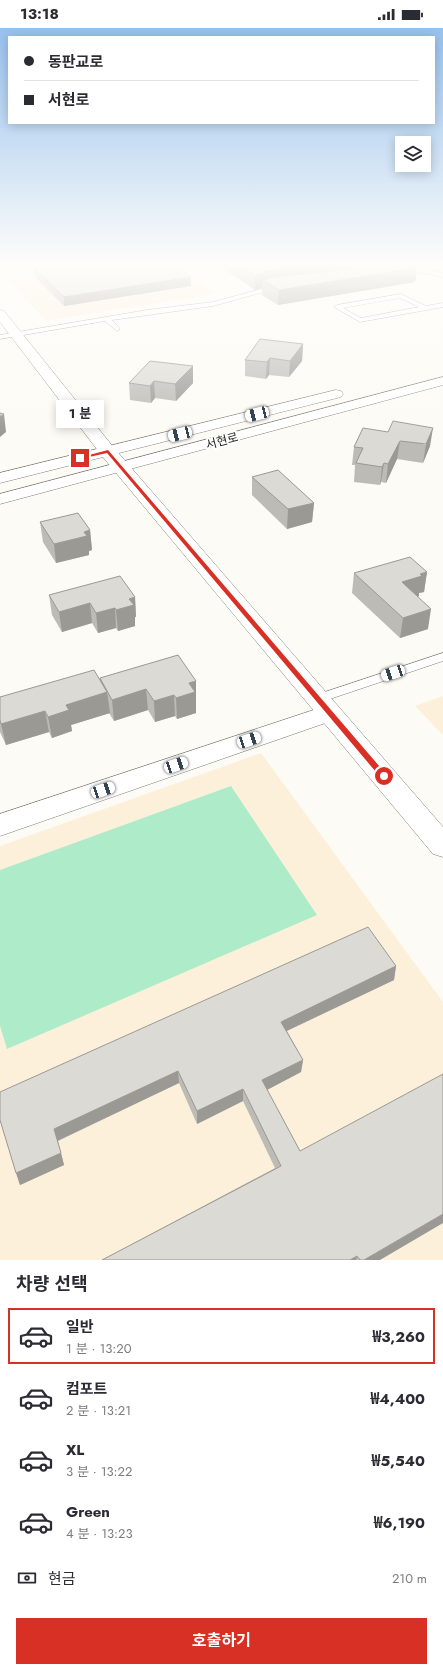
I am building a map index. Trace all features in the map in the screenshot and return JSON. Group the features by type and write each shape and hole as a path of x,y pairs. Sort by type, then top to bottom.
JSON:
{"main road":[{"path":"5,320 115,460 443,846"},
{"path":"381,383 443,367"},
{"name":"서현로","path":"0,478 115,460 443,381"},
{"name":"서현로","path":"0,499 115,460 350,390"},
{"path":"0,825 323,706"}],"lane":[{"path":"0,336 97,320"},
{"path":"108,320 117,328"},
{"path":"323,706 443,657"}],"shaded area":[{"path":"443,696 443,735 415,706"},
{"path":"261,753 443,1002 443,1260 0,1260 0,846"}],"green space":[{"path":"231,786 317,915 7,1049 0,1026 0,870"}],"building":[{"path":"260,339 303,344 290,361 270,358 267,362 245,360"},
{"path":"150,361 193,366 175,384 154,381 150,386 129,383"},
{"path":"393,421 433,428 426,444 400,441 388,464 384,463 382,467 356,463 363,448 354,447 363,428 388,432"},
{"path":"278,470 314,503 288,509 252,477"},
{"path":"78,513 90,530 84,532 87,536 54,544 40,522"},
{"path":"410,557 427,572 420,574 422,576 402,582 431,609 403,618 354,573"},
{"path":"120,576 135,597 129,599 134,605 96,613 90,603 59,612 49,595"},
{"path":"178,655 196,681 189,683 195,692 176,698 174,695 154,701 146,689 112,700 100,678"},
{"path":"94,670 107,692 66,705 69,710 48,717 45,711 1,724 0,697"},
{"path":"368,927 396,966 281,1022 303,1060 262,1080 300,1151 443,1074 443,1214 364,1260 360,1260 357,1256 350,1260 102,1260 281,1166 243,1089 197,1111 178,1071 54,1129 61,1153 16,1173 0,1120 0,1092"}],"route":[{"path":"80,458 108,452 384,776"}]}
